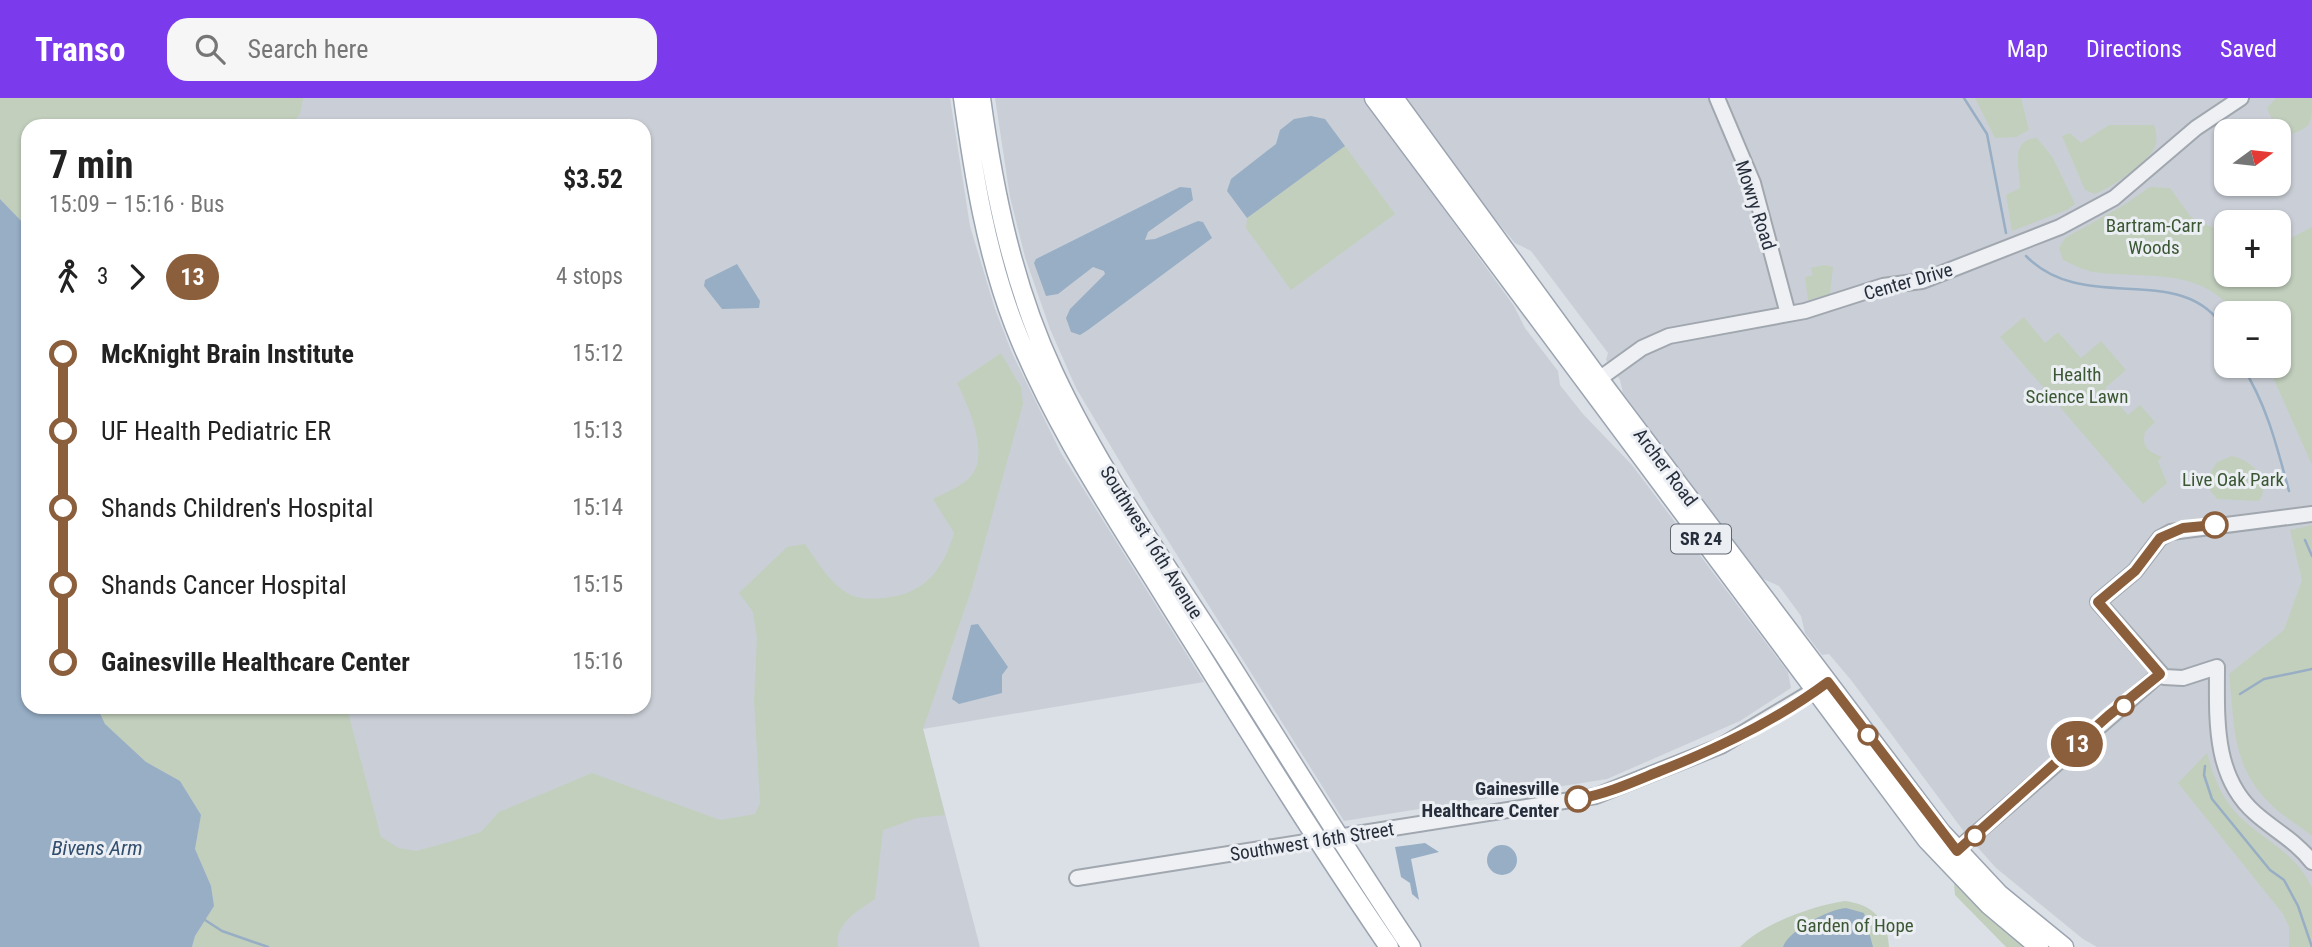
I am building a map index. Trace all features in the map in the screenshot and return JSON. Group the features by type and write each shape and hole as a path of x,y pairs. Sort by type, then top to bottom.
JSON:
{"main road":[{"name":"Southwest 16th Avenue","path":"963,98 976,192 992,258 1014,324 1040,385 1090,476 1316,841 1390,947"},
{"name":"Southwest 16th Avenue","path":"981,98 995,188 1010,253 1053,370 1099,457 1410,945"},
{"name":"Archer Road","path":"1374,98 1950,856 1989,905 2039,947"},
{"name":"Archer Road","path":"1394,98 1593,383"},
{"name":"Archer Road","path":"1950,856 2064,947"}],"street":[{"name":"Mowry Road","path":"1717,98 1753,183 1788,314"},
{"name":"Center Drive","path":"1593,383 1642,348 1669,336 1825,306 1883,286 1922,281 2072,222 2114,198 2196,128 2241,98"},
{"path":"2312,514 2171,532 2160,538 2135,571 2098,602 2160,674 2183,678 2217,667 2217,730 2228,777 2253,812 2302,849 2312,862"},
{"path":"1950,856 2108,716 2160,674"},
{"name":"Southwest 16th Street","path":"1077,878 1611,791 1721,746 1822,687"},
{"path":"1390,947 1410,945"}],"shaded area":[{"path":"0,98 950,98 970,226 995,309 1012,353 1061,453 1204,682 923,729 980,947 192,947 195,936 100,714 651,714 651,119 21,119 21,221 0,199"},
{"path":"995,98 1363,98 1514,306 1525,328 1558,371 1560,385 1583,414 1632,465 1788,672 1791,688 1740,721 1607,779 1344,821 1150,512 1076,388 1050,329 1025,257 1010,197"},
{"path":"1406,98 2312,98 2312,947 2097,947 2083,939 1996,868 1965,833 1851,680 1829,654 1822,655 1805,633 1801,616 1779,586 1761,578 1623,393 1620,380 1606,360 1608,353 1531,251 1515,243 1484,206"}],"green space":[{"path":"0,98 303,98 296,119 21,119 21,221 0,199"},
{"path":"1975,98 2021,98 2029,130 2016,137 1995,138"},
{"path":"2276,98 2312,98 2309,124 2291,134 2291,119 2272,119 2267,108"},
{"path":"2109,125 2154,125 2156,145 2137,167 2094,194 2085,190 2062,136 2070,133 2081,143"},
{"path":"2037,138 2053,158 2075,204 2067,210 2012,231 2006,195 2020,188 2019,149 2028,140"},
{"path":"1345,146 1395,214 1291,290 1246,228 1247,218"},
{"name":"Bartram-Carr Woods","path":"2150,187 2170,188 2191,217 2214,228 2214,287 2291,287 2291,238 2312,227 2312,465 2273,378 2291,378 2291,301 2224,301 2205,288 2188,281 2093,272 2063,260 2059,248 2065,238"},
{"path":"1824,265 1833,267 1830,294 1808,300 1805,277 1813,275 1811,268"},
{"name":"Health Science Lawn","path":"2024,317 2045,343 2058,332 2081,358 2101,341 2126,370 2105,388 2128,415 2140,405 2155,422 2145,432 2144,442 2150,451 2162,457 2158,461 2167,483 2143,504 2000,337"},
{"path":"1001,353 1021,387 1023,404 972,588 923,729 945,815 917,818 883,830 875,899 843,924 838,947 192,947 195,936 214,906 211,886 195,849 201,815 180,781 146,762 105,724 100,714 349,714 381,837 399,848 416,851 481,832 499,812 592,773 720,820 755,814 760,803 754,701 757,638 753,612 739,593 787,547 805,544 835,583 856,597 875,599 898,596 930,578 944,558 954,533 933,499 967,480 978,460 976,432 957,383"},
{"name":"Live Oak Park","path":"2232,456 2253,466 2258,472 2263,486 2259,501 2217,499 2204,483 2217,462"},
{"path":"2312,525 2312,836 2277,810 2251,780 2238,748 2229,674 2284,630 2302,580 2290,530"},
{"path":"2207,753 2227,802 2249,825 2289,856 2306,876 2312,888 2312,947 2289,947 2289,927 2283,914 2178,783"},
{"path":"1954,884 2024,947 2006,947 1955,895"},
{"name":"Garden of Hope","path":"1845,901 1870,909 1876,915 1885,928 1889,947 1740,947 1775,923 1818,907"}],"water":[{"path":"1311,116 1325,119 1345,146 1247,218 1227,191 1231,179 1276,144 1280,130 1294,119"},
{"path":"1180,187 1191,188 1193,200 1148,232 1145,240 1155,239 1198,221 1203,222 1212,238 1088,330 1080,335 1071,332 1066,318 1070,309 1105,274 1104,271 1093,267 1058,294 1046,296 1034,263 1036,259"},
{"name":"Bivens Arm","path":"0,199 21,221 21,714 100,714 105,724 146,762 180,781 201,815 195,849 211,886 214,906 195,936 192,947 0,947"},
{"path":"737,264 760,301 759,308 722,309 704,286 705,280"},
{"path":"978,624 1008,667 1002,675 1002,693 959,704 952,699 971,625"},
{"path":"1425,843 1439,852 1411,859 1419,900 1412,894 1410,883 1401,877 1395,847"},
{"path":"1502,845 1513,849 1517,860 1513,871 1502,875 1491,871 1487,860 1491,849"},
{"path":"1846,908 1864,913 1873,947 1783,947 1793,934 1810,922"}],"waterway":[{"path":"1964,98 1987,134 2006,233"},
{"path":"2026,256 2050,274 2077,283 2160,291 2185,297 2208,309 2214,316"},
{"path":"2249,378 2265,411 2289,491"},
{"path":"2305,540 2312,556"},
{"path":"2240,694 2264,679 2312,669"},
{"path":"2205,766 2204,775 2212,799 2270,870 2284,880 2298,906 2312,947"},
{"path":"205,920 222,931 268,947"}],"bus line":[{"name":"13","path":"1578,799 1611,791 1721,746 1828,682 1957,851 2013,804 2108,716 2160,674 2098,602 2135,571 2160,538 2183,528 2215,525"}],"place":[{"name":"Gainesville Healthcare Center","path":"1578,799"}]}
